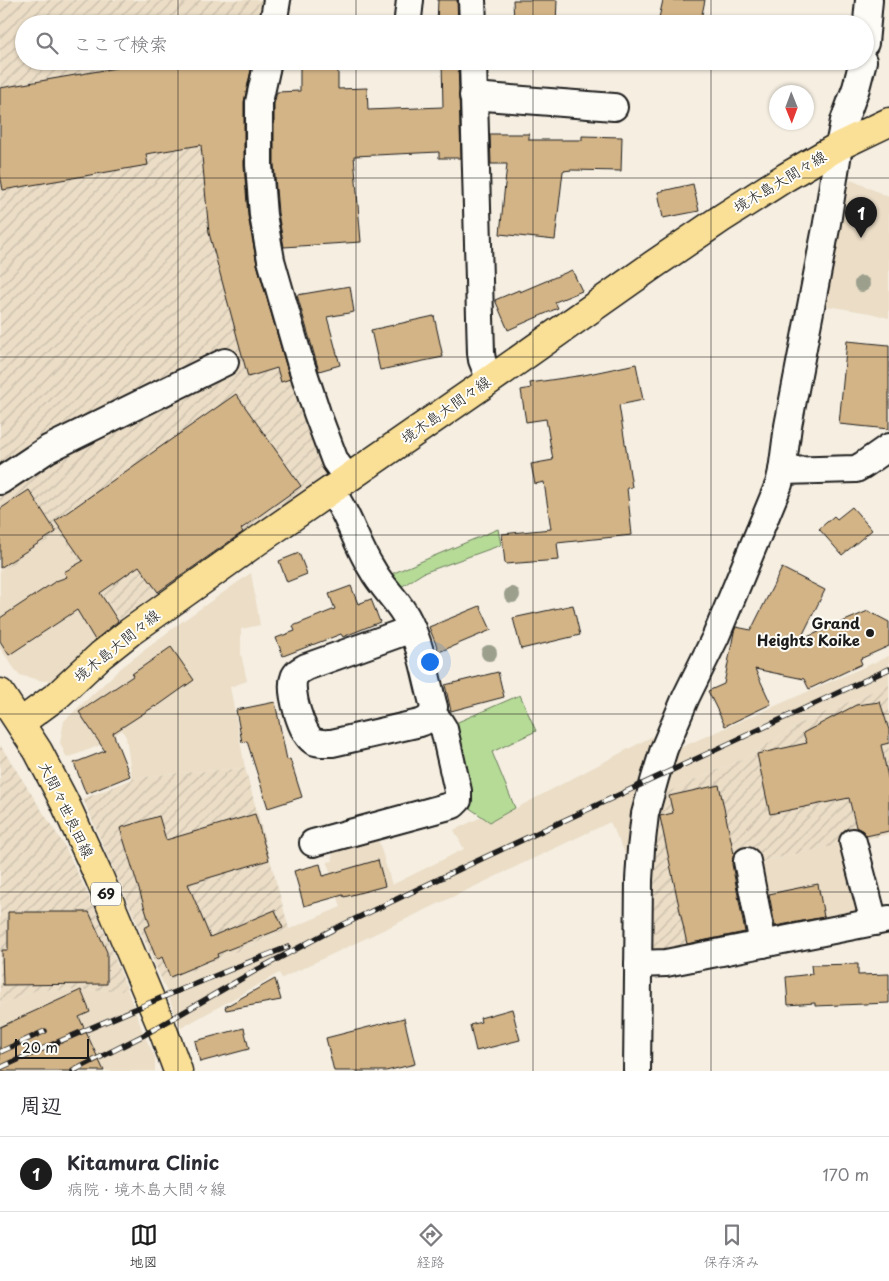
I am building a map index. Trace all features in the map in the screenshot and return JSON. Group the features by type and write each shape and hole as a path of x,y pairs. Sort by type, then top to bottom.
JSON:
{"main road":[{"name":"境木島大間々線","path":"20,722 58,695 101,655 130,632 653,265 786,177 839,146 889,122"},
{"name":"大間々世良田線","path":"0,692 38,751 64,801 99,877 161,1025 178,1071"}],"street":[{"path":"274,15 277,0"},
{"path":"472,0 473,15"},
{"path":"868,15 869,0"},
{"path":"266,70 259,102 259,165 263,215 271,260 299,358 335,461 345,513 371,568 408,620 412,629 420,648 434,707 432,714 427,720 420,723 332,743 320,743 312,740 303,728 293,692 292,684 299,671 412,629"},
{"path":"473,70 480,353 490,380"},
{"path":"637,1071 641,850 645,814 664,749 686,697 716,636 775,494 782,471 788,426 827,223 839,146 844,121 861,70"},
{"path":"473,96 614,107"},
{"path":"0,481 48,448 224,362"},
{"path":"782,471 856,469 889,447"},
{"path":"313,843 453,805 458,800 458,791 444,729 439,720 432,714"},
{"path":"638,964 666,963 881,920 853,842"},
{"path":"746,861 763,944"}],"shaded area":[{"path":"0,0 268,0 265,15 15,15 15,70 256,70 251,139 331,473 122,621 59,533 0,572"},
{"path":"851,180 889,197 889,318 821,305 841,201"},
{"path":"59,532 122,621 53,680 43,681 19,675 0,648 0,572"},
{"path":"251,573 260,625 241,629 241,654 247,681 230,687 245,768 167,774 132,779 126,737 122,730 98,746 67,758 60,743 64,721 121,668 180,623"},
{"path":"889,656 889,684 799,724 747,757 665,793 675,750"},
{"path":"889,684 889,834 754,863 770,935 661,956 648,946 653,824 665,793 747,757 799,724"},
{"path":"655,735 645,764 628,835 628,859 610,822 282,978 279,973 181,1028 163,983 341,907 327,862 333,861 332,854 338,845 377,836 392,885 464,849 454,830 482,817 490,822"},
{"path":"0,745 64,845 95,909 126,986 122,991 37,990 0,1005"},
{"path":"245,768 289,929 163,983 83,799 132,779 167,774"},
{"path":"846,843 860,916 770,935 754,863"},
{"path":"126,986 144,1035 155,1057 155,1071 0,1071 0,1005 37,990 122,991"}],"green space":[{"path":"498,529 501,545 423,573 401,587 389,575"},
{"path":"520,695 536,731 492,752 515,808 490,822 468,807 451,725"}],"building":[{"path":"438,0 457,0 458,15 437,15"},
{"path":"513,0 557,0 556,15 514,15"},
{"path":"663,0 705,0 702,15 660,15"},
{"path":"104,70 251,70 244,102 244,165 248,216 257,264 290,379 281,382 277,368 248,377 209,233 201,145 146,154 148,165 3,190 0,174 0,88"},
{"path":"300,70 338,70 338,89 367,88 368,110 443,107 442,70 458,70 461,158 439,158 439,152 354,156 361,242 284,247 278,213 274,164 274,104 277,92 300,91"},
{"path":"490,134 529,134 529,140 582,140 582,136 622,137 621,171 563,171 555,240 500,234 507,164 491,164"},
{"path":"693,184 699,211 663,218 658,192"},
{"path":"572,270 582,291 555,302 558,308 508,330 495,300 519,290 520,292"},
{"path":"350,286 354,312 327,317 340,365 319,371 297,295"},
{"path":"434,316 443,357 380,370 371,330"},
{"path":"847,341 889,345 889,429 839,424"},
{"path":"636,364 643,400 619,405 632,487 627,488 632,535 557,543 559,560 505,564 502,534 551,529 544,482 535,484 531,464 553,460 546,419 526,422 521,390 531,388 530,383 584,375"},
{"path":"236,394 301,486 241,529 243,532 158,592 139,566 100,593 118,621 95,640 77,610 9,655 0,641 0,618 56,581 67,577 64,572 83,561 55,521"},
{"path":"29,490 56,532 0,568 0,509"},
{"path":"852,507 872,530 842,555 819,529 834,516 837,519"},
{"path":"299,553 307,574 287,582 279,561"},
{"path":"782,568 825,590 800,640 868,611 889,622 889,646 860,659 862,664 809,689 804,679 755,669 771,704 725,726 708,691 724,684 736,627 751,630"},
{"path":"351,586 358,604 371,599 380,622 343,637 341,634 283,656 276,638 295,631 293,626 335,609 329,594"},
{"path":"573,605 580,635 521,649 513,618"},
{"path":"480,606 491,630 439,652 429,627"},
{"path":"171,647 194,680 156,707 113,733 130,776 86,794 74,763 105,751 79,712 133,676 132,674"},
{"path":"498,672 504,697 451,711 445,685"},
{"path":"275,702 287,760 290,759 302,797 268,808 247,741 242,742 236,710"},
{"path":"880,702 889,730 889,743 881,745 889,782 889,831 866,836 863,831 856,827 849,798 770,814 757,754 807,743 803,733 856,705"},
{"path":"719,785 734,854 732,864 745,932 687,944 660,816 673,813 669,796"},
{"path":"255,814 269,860 188,884 210,937 275,910 283,928 217,954 218,957 170,977 162,957 157,960 144,928 150,925 120,828 159,816 166,840"},
{"path":"378,860 385,886 304,906 294,871 320,864 323,876"},
{"path":"818,884 824,917 775,926 769,894"},
{"path":"8,912 89,912 107,952 107,984 3,985 2,950 8,950"},
{"path":"858,964 858,975 889,974 889,1003 815,1006 815,1003 788,1005 786,977 812,974 811,965"},
{"path":"275,979 281,1000 226,1010 225,1007"},
{"path":"81,990 90,1012 79,1017 104,1071 0,1071 0,1027"},
{"path":"512,1009 520,1040 476,1051 470,1025 481,1022 480,1018"},
{"path":"404,1018 415,1064 386,1071 334,1071 326,1038"},
{"path":"244,1028 249,1049 200,1062 195,1041"}],"railway":[{"path":"73,1071 144,1035 253,972 332,930 889,669"},
{"path":"0,1068 168,995 288,947"},
{"path":"0,1052 45,1031"}],"place":[{"name":"Kitamura Clinic","path":"861,238"},
{"name":"Grand Heights Koike","path":"870,633"}]}
